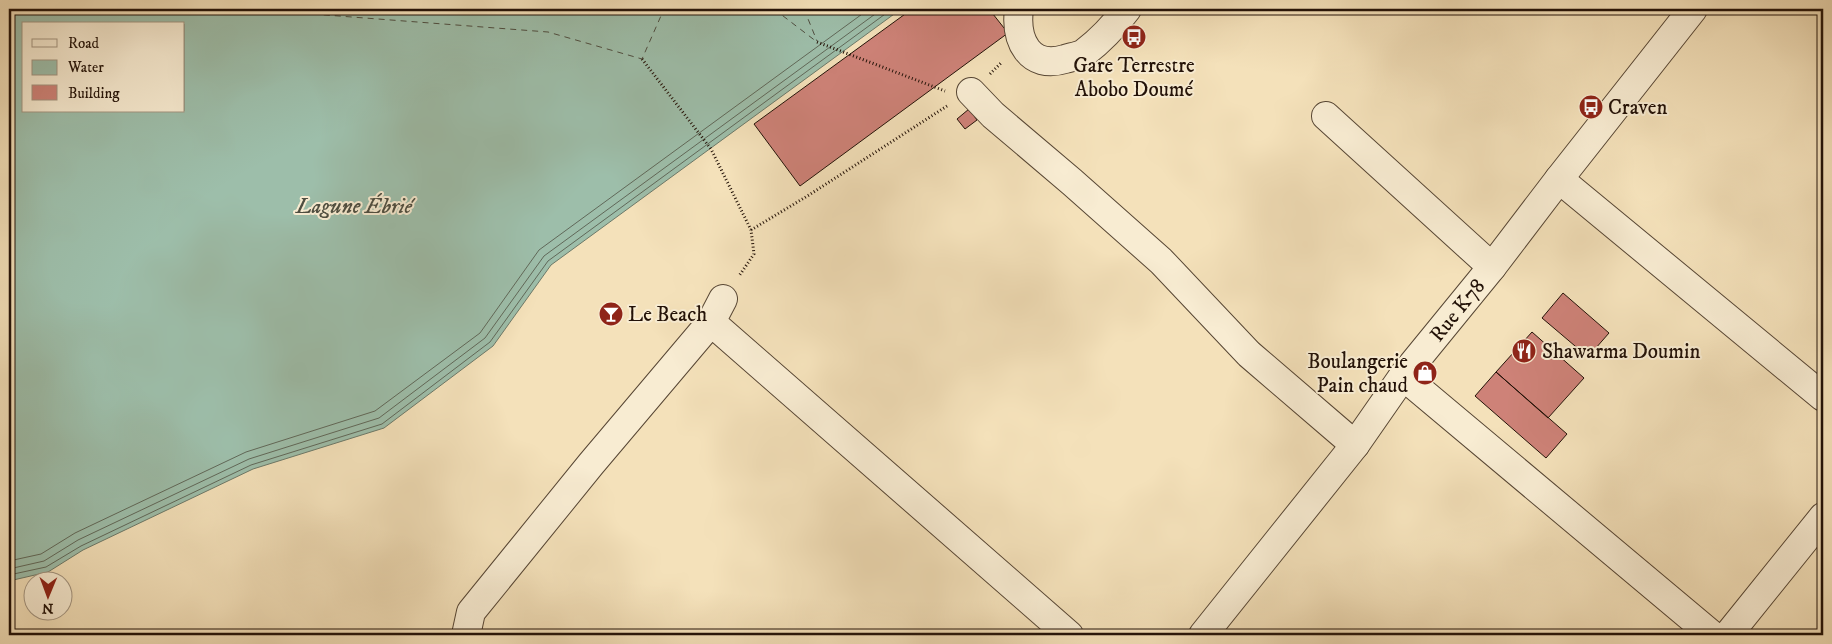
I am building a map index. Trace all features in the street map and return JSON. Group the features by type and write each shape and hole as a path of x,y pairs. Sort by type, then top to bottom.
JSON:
{"street":[{"path":"1019,9 1017,22 1022,43 1030,54 1041,60 1056,62 1082,54 1114,26 1127,9"},
{"name":"Rue K78","path":"1203,635 1355,445 1403,376 1492,267 1693,9"},
{"path":"966,95 993,115 1072,182 1160,261 1249,354 1355,445"},
{"path":"1326,116 1492,267"},
{"path":"1559,179 1823,397"},
{"path":"466,635 471,612 717,310 1069,635"},
{"path":"1403,376 1712,635"},
{"path":"1728,635 1823,517"}],"path":[{"path":"817,42 966,95"},
{"path":"751,230 966,95 1022,43"},
{"path":"642,60 711,149 751,230 754,254 717,310"}],"water":[{"name":"Lagune Ébrié","path":"9,9 901,9 551,265 493,346 384,428 253,469 83,550 48,572 22,572 22,578 9,581"}],"building":[{"path":"912,9 989,9 1008,33 800,186 754,124"},
{"path":"969,109 977,120 965,129 957,119"},
{"path":"1563,293 1609,333 1588,357 1542,318"},
{"path":"1532,332 1584,378 1548,418 1496,372"},
{"path":"1496,372 1567,434 1546,458 1475,396"}],"ferry route":[{"path":"247,9 548,32 642,59 664,9"},
{"path":"774,9 817,42"},
{"path":"804,9 817,41"}],"place":[{"name":"Gare Terrestre Abobo Doumé","path":"1134,37"},
{"name":"Craven","path":"1591,107"},
{"name":"Le Beach","path":"611,314"},
{"name":"Shawarma Doumin","path":"1524,351"},
{"name":"Boulangerie Pain chaud","path":"1425,373"}]}
